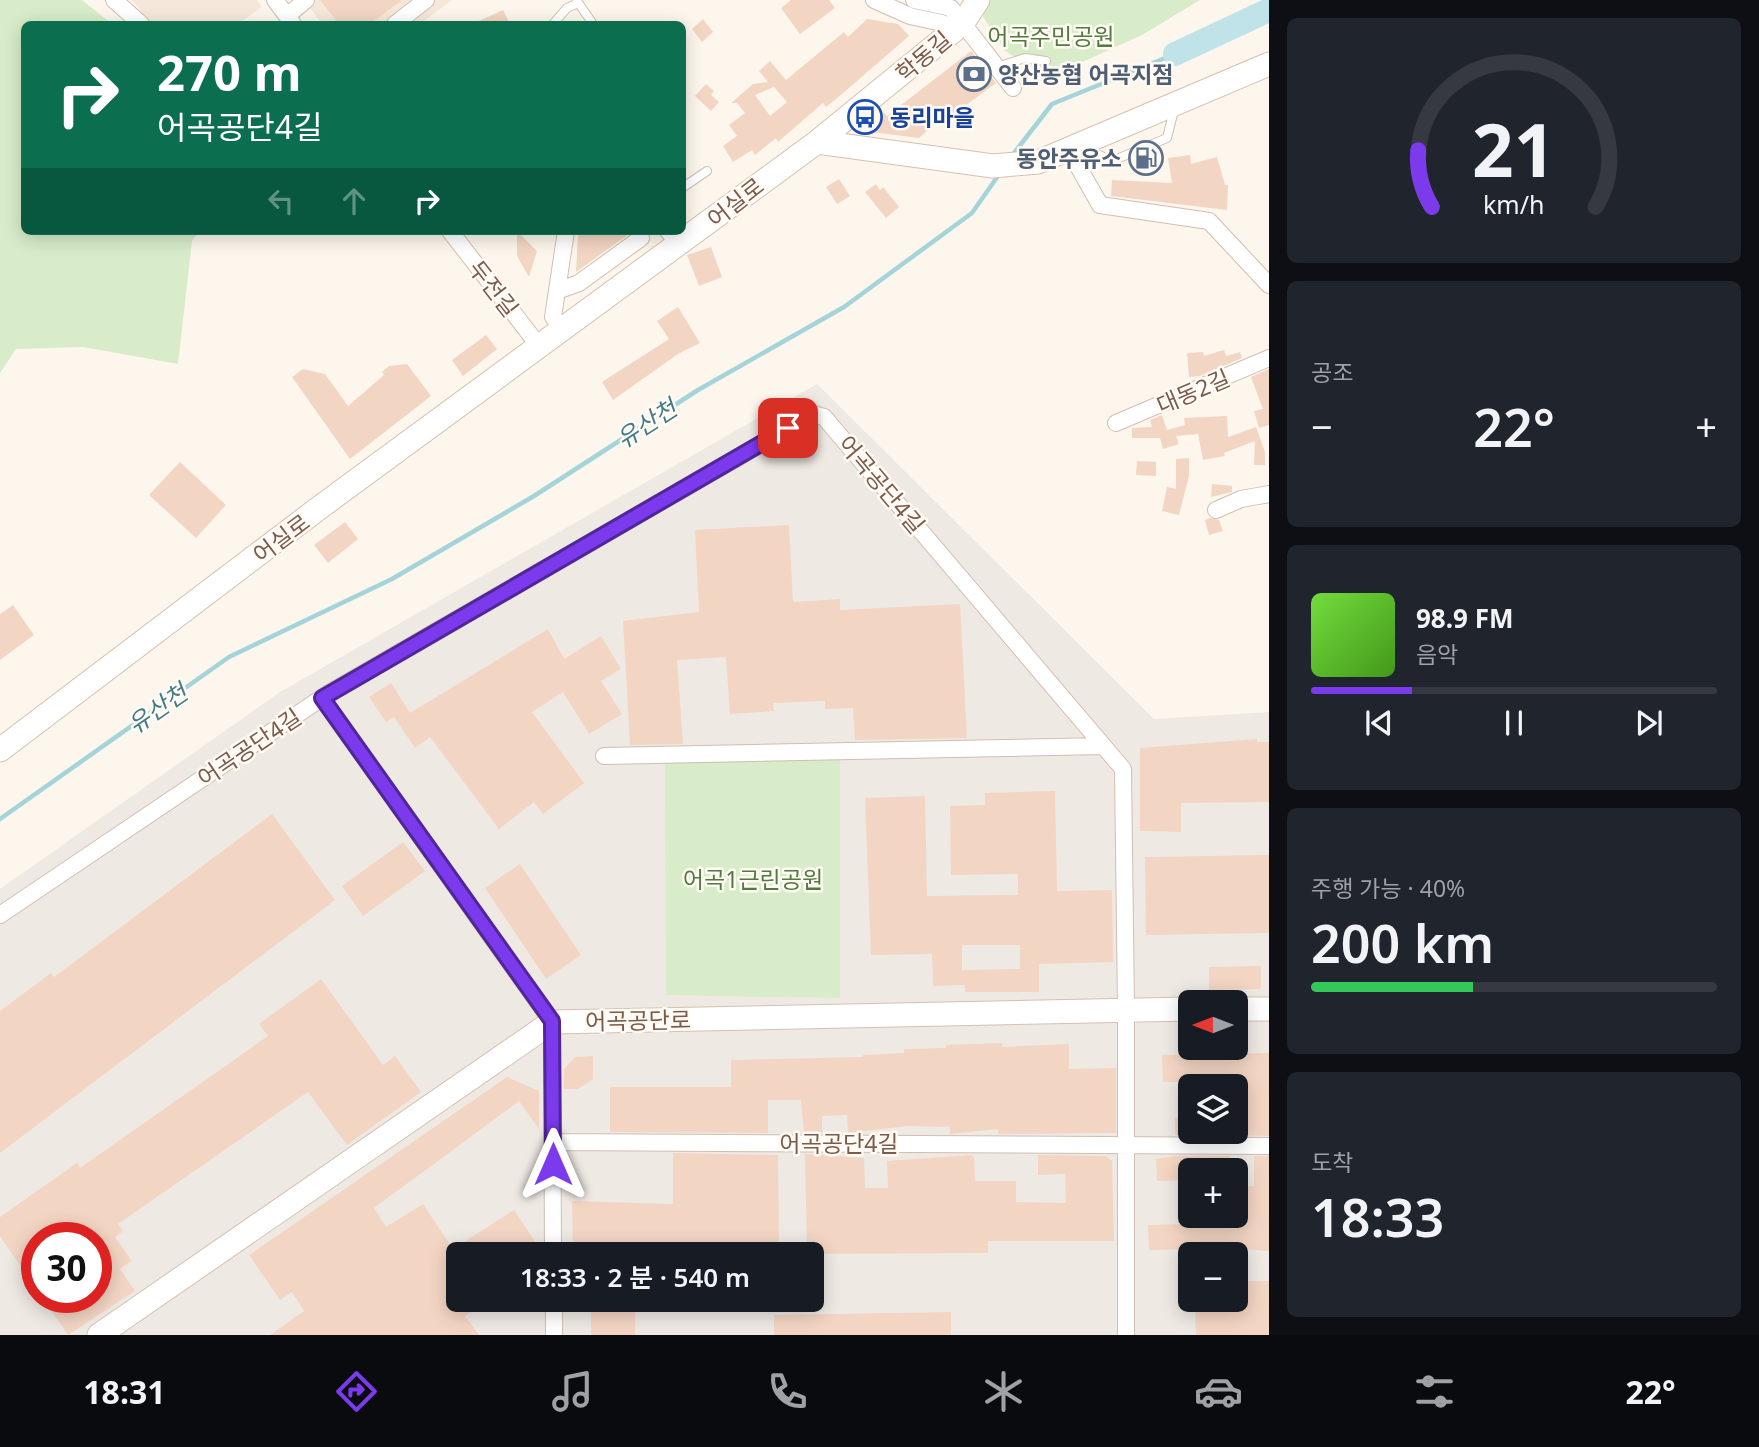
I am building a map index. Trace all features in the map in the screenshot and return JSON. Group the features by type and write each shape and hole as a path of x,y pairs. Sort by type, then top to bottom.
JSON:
{"main road":[{"name":"학동길","path":"817,142 959,26 978,0"},
{"path":"817,142 993,166 1038,162 1075,149 1269,64"},
{"name":"어실로","path":"686,228 817,142"},
{"name":"어실로","path":"0,750 539,346 669,239"},
{"name":"어곡공단로","path":"99,1335 552,1021 1178,1009"},
{"path":"1248,1009 1269,1009"}],"street":[{"path":"114,0 138,21"},
{"path":"275,0 290,20 306,0"},
{"path":"399,21 426,0"},
{"path":"874,0 910,16 959,26 1013,88"},
{"name":"학동길","path":"914,0 951,8 959,26"},
{"path":"1075,149 1100,205 1209,221 1269,285"},
{"name":"두전길","path":"453,235 539,346"},
{"path":"562,328 553,317 565,235"},
{"path":"557,290 579,283 641,237"},
{"name":"대동2길","path":"1116,423 1269,358"},
{"name":"어곡공단4길","path":"1,912 322,698 813,414 830,422 1122,769 1126,1008 1126,1335"},
{"path":"1216,510 1241,499 1269,495"},
{"path":"322,698 552,1021 553,1242"},
{"path":"604,756 1103,746"},
{"name":"어곡공단4길","path":"552,1142 1269,1146"},
{"path":"554,1312 554,1335"}],"lane":[{"path":"556,21 567,8 577,2 591,21"},
{"path":"997,67 1025,58 1046,61"},
{"path":"686,185 707,171"}],"shaded area":[{"path":"132,0 257,0 262,7 242,21 149,21"},
{"path":"304,0 452,0 424,21 320,21"},
{"path":"817,384 1154,719 1269,712 1269,1335 0,1335 0,889 280,692"}],"green space":[{"path":"0,0 82,0 108,21 21,21 21,235 196,235 192,241 178,364 83,347 16,349 0,373"},
{"name":"어곡주민공원","path":"991,0 1200,0 1142,35 1049,77 1005,51 982,15"},
{"name":"어곡1근린공원","path":"840,757 840,998 666,995 665,762"}],"building":[{"path":"320,0 402,0 374,21 337,21"},
{"path":"791,0 829,0 835,8 800,34 781,8"},
{"path":"503,10 508,21 479,21"},
{"path":"703,19 713,32 702,42 692,29"},
{"path":"867,19 898,24 909,36 826,107 823,103 778,142 776,138 755,155 752,150 733,162 723,146 737,136 729,125 745,113 737,103 731,103 753,84 768,82 759,71 770,61 786,80 844,32 848,37","holes":["774,87 787,102 770,116 755,95"]},
{"path":"971,51 996,83 950,117 947,113 919,138 871,132 867,123 883,112 887,116"},
{"path":"706,84 714,91 711,95 719,102 711,111 695,96"},
{"path":"1190,155 1191,164 1217,157 1225,185 1228,185 1227,210 1111,196 1112,180 1172,183 1168,158"},
{"path":"839,179 850,196 837,204 826,187"},
{"path":"876,184 880,190 883,187 899,207 886,218 865,192"},
{"path":"517,235 521,235 537,251 529,277 517,256"},
{"path":"579,235 627,235 576,272"},
{"path":"711,247 722,277 699,286 687,255"},
{"path":"678,307 700,343 678,354 613,400 602,382 669,339 657,321"},
{"path":"486,335 497,349 463,376 452,360"},
{"path":"1224,350 1226,356 1240,352 1242,358 1200,376 1189,377 1187,353 1203,352 1204,356"},
{"path":"407,364 431,396 350,459 292,377 303,369 325,374 348,406 384,375 382,372 389,366"},
{"path":"1269,369 1269,425 1259,428 1254,411 1263,409 1251,377"},
{"path":"1162,415 1167,430 1185,425 1184,418 1227,416 1228,437 1256,427 1265,452 1265,465 1254,465 1255,441 1224,453 1225,456 1203,460 1198,434 1176,436 1179,444 1163,449 1160,438 1132,438 1132,428 1152,427 1150,420"},
{"path":"1189,458 1189,476 1179,515 1162,511 1167,487 1176,489 1176,459"},
{"path":"1137,461 1156,462 1156,476 1136,475"},
{"path":"180,462 226,505 196,538 149,495"},
{"path":"1212,484 1232,486 1232,492 1211,497"},
{"path":"1205,520 1219,520 1223,531 1209,535"},
{"path":"345,522 358,539 328,563 314,545"},
{"path":"789,525 793,602 840,599 840,610 960,604 967,738 855,740 853,708 825,709 825,701 773,703 774,711 730,714 726,657 677,660 683,744 630,745 623,621 699,612 695,530"},
{"path":"13,605 34,635 0,660 0,614"},
{"path":"548,629 564,659 601,636 621,669 601,681 622,714 589,734 563,692 532,712 584,783 543,814 534,802 499,829 430,737 415,748 394,717 386,722 369,697 391,683 410,713"},
{"path":"1257,739 1257,742 1269,742 1269,802 1181,803 1181,832 1140,831 1140,748"},
{"path":"1055,791 1057,891 1112,890 1113,962 1039,964 1039,992 965,992 965,985 933,986 932,954 871,955 865,798 925,796 927,896 1018,895 1018,874 951,875 950,806 985,805 985,793","holes":["962,945 1020,945 1020,969 962,970"]},
{"path":"272,814 335,900 0,1153 0,1011 51,973 54,977"},
{"path":"403,842 425,871 363,916 342,886"},
{"path":"1269,855 1269,933 1146,935 1145,857"},
{"path":"520,864 581,955 546,979 485,888"},
{"path":"1261,966 1261,989 1209,990 1209,967"},
{"path":"321,979 383,1065 395,1056 421,1092 347,1145 308,1092 118,1224 123,1231 115,1237 132,1261 120,1269 135,1291 112,1306 112,1222 21,1222 21,1267 0,1236 0,1217 77,1163 80,1168 268,1036 259,1024"},
{"path":"1002,1043 1002,1047 1069,1044 1069,1069 1116,1068 1116,1133 998,1134 998,1129 950,1134 950,1127 907,1126 848,1133 847,1115 822,1116 822,1133 804,1133 801,1100 768,1100 768,1133 610,1132 610,1087 731,1087 731,1060 863,1057 904,1053 904,1049"},
{"path":"1248,1053 1269,1053 1269,1136 1248,1135 1248,1074 1178,1074 1178,1082 1163,1082 1162,1055 1178,1055 1178,1060 1248,1060"},
{"path":"593,1056 593,1079 578,1089 564,1089 564,1069 575,1057"},
{"path":"507,1077 539,1091 539,1129 519,1101 374,1208 386,1227 423,1204 448,1242 446,1242 446,1312 471,1312 465,1316 479,1335 270,1335 304,1311 292,1292 280,1300 249,1255"},
{"path":"1175,1118 1178,1118 1178,1135 1175,1135"},
{"path":"673,1153 778,1155 779,1242 573,1242 572,1201 673,1204"},
{"path":"805,1154 864,1158 865,1188 888,1188 887,1161 971,1155 974,1157 975,1181 1016,1181 1016,1202 1066,1203 1065,1174 1038,1175 1038,1155 1106,1156 1112,1161 1114,1241 988,1241 988,1253 824,1254 824,1242 807,1242"},
{"path":"1175,1156 1229,1156 1178,1158 1178,1180 1157,1181 1156,1159"},
{"path":"1254,1156 1269,1156 1269,1251 1248,1249 1248,1242 1178,1242 1178,1249 1149,1250 1148,1225 1248,1228 1248,1186 1254,1186"},
{"path":"514,1210 535,1242 464,1242"},
{"path":"1248,1281 1269,1281 1269,1335 1196,1335 1195,1312 1248,1312"},
{"path":"591,1312 635,1312 635,1335 591,1335"},
{"path":"951,1312 951,1335 774,1335 774,1315"},
{"path":"53,1313 102,1313 68,1335"}],"waterway":[{"name":"유산천","path":"1175,54 1269,10"},
{"name":"유산천","path":"1011,157 1052,104 1175,54"},
{"name":"유산천","path":"0,819 229,657 392,579 534,496 698,390 844,307 972,213 1000,173"}],"place":[{"name":"양산농협 어곡지점","path":"974,74"},
{"name":"동리마을","path":"865,117"},
{"name":"동안주유소","path":"1146,158"}],"route":[{"path":"553,1164 552,1021 322,698 788,428"}]}
